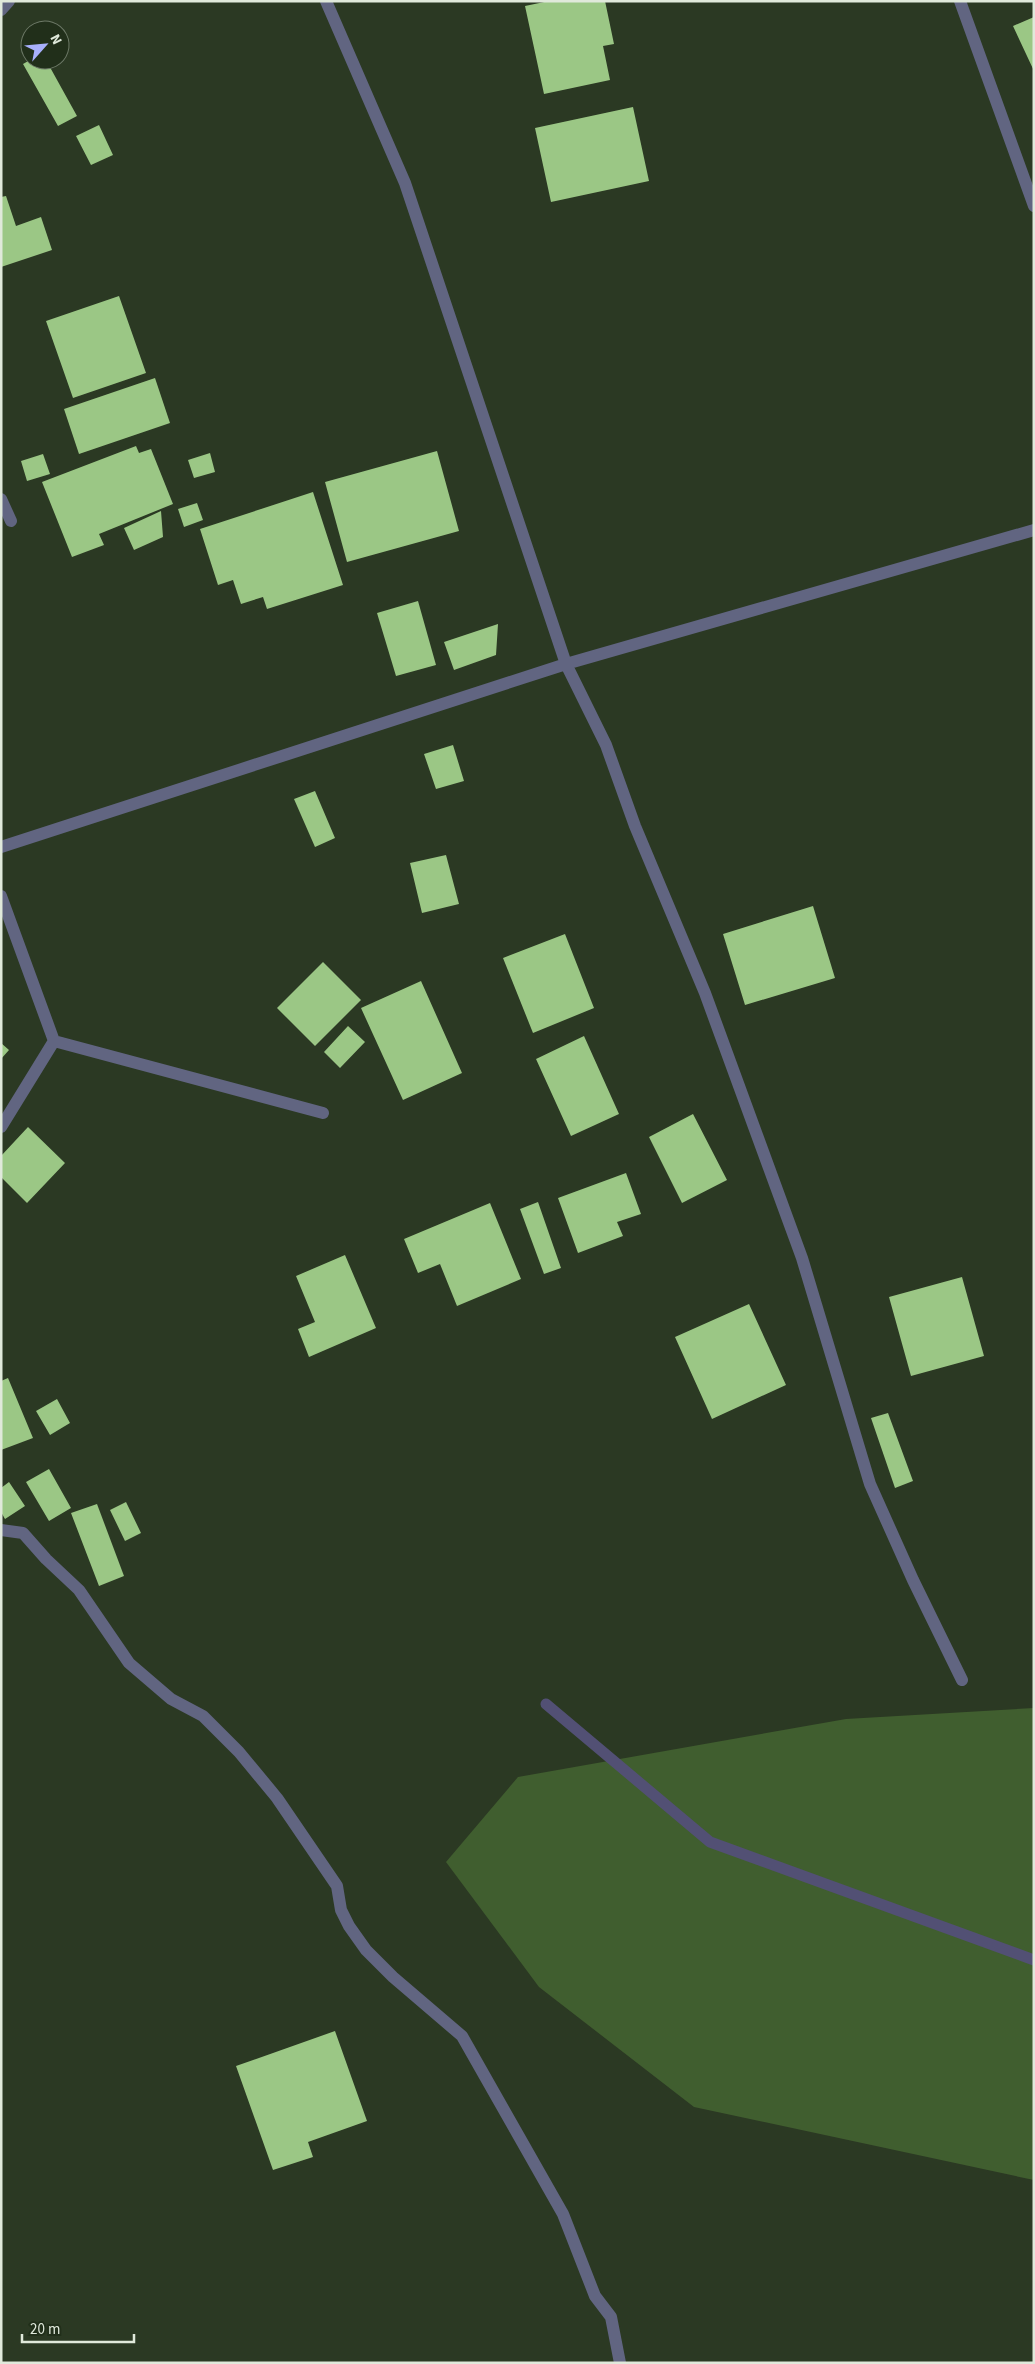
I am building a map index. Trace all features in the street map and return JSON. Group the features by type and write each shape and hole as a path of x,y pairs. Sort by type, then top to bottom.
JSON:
{"street":[{"path":"1,10 9,1"},
{"path":"326,1 405,184 566,664 606,745 635,826 705,993 802,1258 870,1484 913,1580 962,1680"},
{"path":"960,1 1034,206"},
{"path":"1,499 11,521"},
{"path":"1,847 566,664 1034,530"},
{"path":"1,896 54,1042"},
{"path":"54,1042 324,1113"},
{"path":"1,1127 54,1042"},
{"path":"1,1530 23,1533 46,1559 79,1590 129,1663 171,1699 203,1716 239,1752 278,1798 337,1886 341,1910 349,1926 366,1950 407,1989 462,2036 563,2214 595,2296 611,2317 620,2363"}],"green space":[{"path":"1034,1708 1034,2180 694,2107 539,1987 446,1862 518,1777 846,1719"}],"building":[{"path":"549,1 605,1 614,44 603,46 610,80 544,94 525,6"},
{"path":"1034,17 1034,71 1013,26"},
{"path":"26,70 52,70 77,116 58,126"},
{"path":"633,107 649,181 551,202 535,128"},
{"path":"99,125 113,155 91,165 76,136"},
{"path":"6,196 16,226 41,217 52,250 1,267 1,197"},
{"path":"119,296 146,373 73,398 46,321"},
{"path":"155,378 170,423 79,454 64,409"},
{"path":"136,446 139,453 151,449 173,504 99,534 104,545 72,557 42,482"},
{"path":"437,451 459,531 347,562 325,482"},
{"path":"210,453 215,472 194,478 188,460"},
{"path":"43,454 50,474 27,481 21,461"},
{"path":"313,492 343,585 267,609 263,597 241,604 233,580 218,585 200,529"},
{"path":"197,503 203,520 184,527 178,509"},
{"path":"161,511 163,537 134,550 124,528"},
{"path":"418,601 436,665 396,676 377,613"},
{"path":"498,624 496,655 454,670 444,642"},
{"path":"453,745 464,781 436,789 424,754"},
{"path":"315,791 335,838 315,847 294,799"},
{"path":"446,855 459,904 422,913 410,863"},
{"path":"813,906 835,978 745,1005 723,934"},
{"path":"565,934 594,1008 533,1033 503,958"},
{"path":"323,962 361,1000 315,1046 277,1008"},
{"path":"421,981 462,1073 403,1100 361,1008"},
{"path":"348,1026 365,1042 340,1068 324,1052"},
{"path":"584,1036 619,1114 571,1136 536,1059"},
{"path":"1,1043 9,1050 1,1059"},
{"path":"693,1114 727,1180 682,1203 649,1137"},
{"path":"28,1127 65,1163 27,1203 1,1177 1,1156"},
{"path":"626,1173 641,1214 617,1222 623,1236 578,1253 558,1198"},
{"path":"538,1202 561,1268 544,1274 520,1209"},
{"path":"490,1203 521,1279 457,1306 440,1264 418,1273 404,1239"},
{"path":"345,1255 376,1328 309,1357 298,1329 315,1322 296,1276"},
{"path":"962,1277 984,1356 911,1376 889,1297"},
{"path":"749,1304 786,1385 712,1419 675,1337"},
{"path":"8,1378 33,1438 1,1450 1,1381"},
{"path":"57,1399 70,1423 50,1435 36,1411"},
{"path":"888,1413 913,1481 895,1488 871,1418"},
{"path":"49,1469 71,1508 49,1521 26,1482"},
{"path":"9,1482 25,1506 5,1519 1,1512 1,1488"},
{"path":"126,1502 141,1533 125,1541 110,1510"},
{"path":"97,1504 124,1576 99,1586 71,1513"},
{"path":"335,2031 367,2121 308,2142 313,2157 273,2170 236,2066"}],"waterway":[{"path":"546,1704 710,1842 1034,1960"}]}
